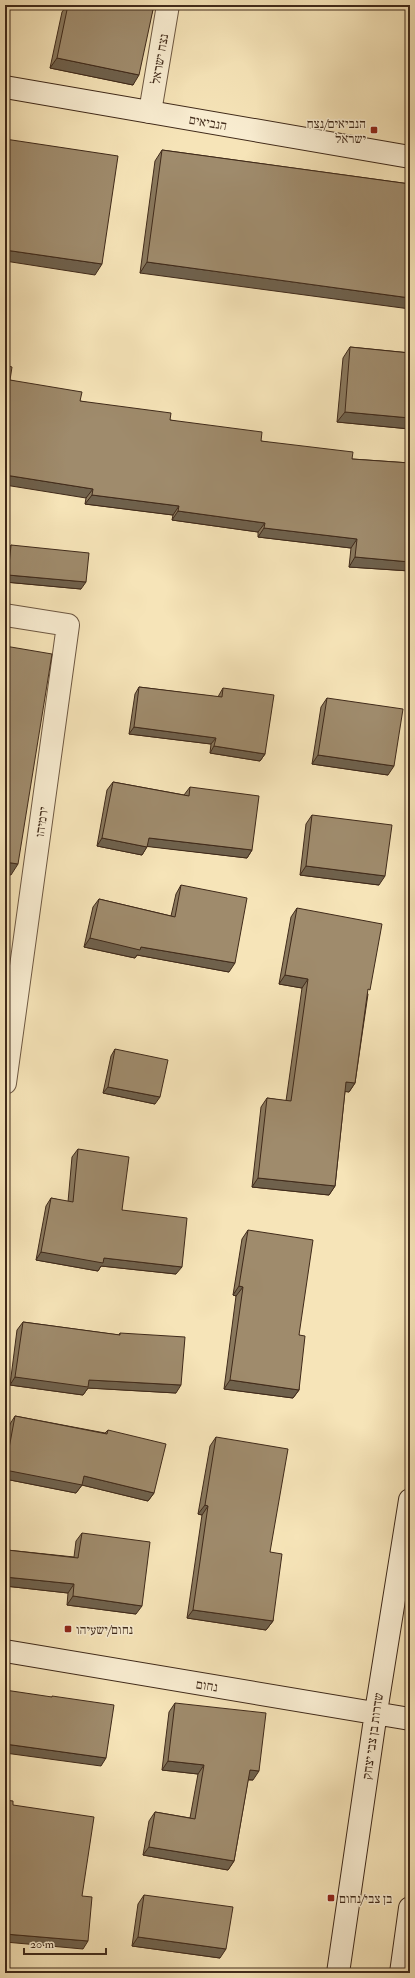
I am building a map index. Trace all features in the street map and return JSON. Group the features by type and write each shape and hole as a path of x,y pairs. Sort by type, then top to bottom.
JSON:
{"street":[{"name":"נצח ישראל","path":"150,112 168,5"},
{"name":"הנביאים","path":"5,87 410,157"},
{"name":"ירמיהו","path":"5,615 68,625 5,1083"},
{"name":"שדרות בן צבי יצחק","path":"338,1973 376,1712 410,1500"},
{"name":"נחום","path":"5,1651 376,1712 410,1719"},
{"path":"401,1973 410,1908"}],"building":[{"path":"68,5 154,5 139,75 57,58"},
{"path":"5,139 118,156 102,264 5,250"},
{"path":"162,150 410,184 410,298 147,262"},
{"path":"350,347 410,353 410,418 345,412"},
{"path":"5,365 12,367 10,380 82,392 80,401 171,413 170,420 262,432 261,441 353,452 352,459 410,463 410,562 355,557 357,539 264,528 265,523 178,511 179,506 92,495 93,489 5,475"},
{"path":"11,545 89,553 86,582 8,575"},
{"path":"5,646 52,654 18,864 5,862"},
{"path":"139,687 222,697 223,688 274,695 265,754 214,746 216,738 134,727"},
{"path":"327,698 403,709 394,766 318,755"},
{"path":"113,782 189,796 190,787 259,796 252,850 149,838 147,847 102,838"},
{"path":"312,815 392,825 385,876 306,866"},
{"path":"181,885 247,898 235,963 141,947 140,950 90,938 99,899 175,917"},
{"path":"297,908 382,924 370,990 368,989 355,1083 346,1082 335,1186 258,1178 267,1098 291,1101 308,979 285,975"},
{"path":"115,1049 168,1060 160,1097 108,1087"},
{"path":"78,1149 129,1157 122,1210 187,1218 182,1267 104,1258 103,1263 41,1252 51,1198 73,1202"},
{"path":"248,1230 313,1240 299,1335 305,1336 299,1390 230,1380 243,1287 239,1286"},
{"path":"23,1322 120,1335 120,1333 185,1337 181,1385 89,1380 88,1387 15,1377"},
{"path":"15,1416 107,1434 108,1430 166,1444 154,1493 84,1476 82,1485 5,1470"},
{"path":"216,1437 288,1449 270,1552 282,1554 273,1621 193,1610 208,1506 205,1505"},
{"path":"82,1533 150,1542 142,1606 73,1596 74,1584 5,1577 7,1550 78,1558"},
{"path":"5,1690 114,1705 106,1758 5,1744"},
{"path":"175,1703 266,1713 259,1771 250,1770 234,1861 149,1847 155,1812 195,1819 204,1765 168,1761"},
{"path":"5,1800 13,1801 13,1805 94,1817 82,1896 92,1897 88,1941 5,1934"},
{"path":"144,1895 233,1907 226,1949 138,1937"}],"place":[{"name":"הנביאים/נצח ישראל","path":"374,130"},
{"name":"נחום/ישעיהו","path":"68,1629"},
{"name":"בן צבי/נחום","path":"331,1898"}]}
